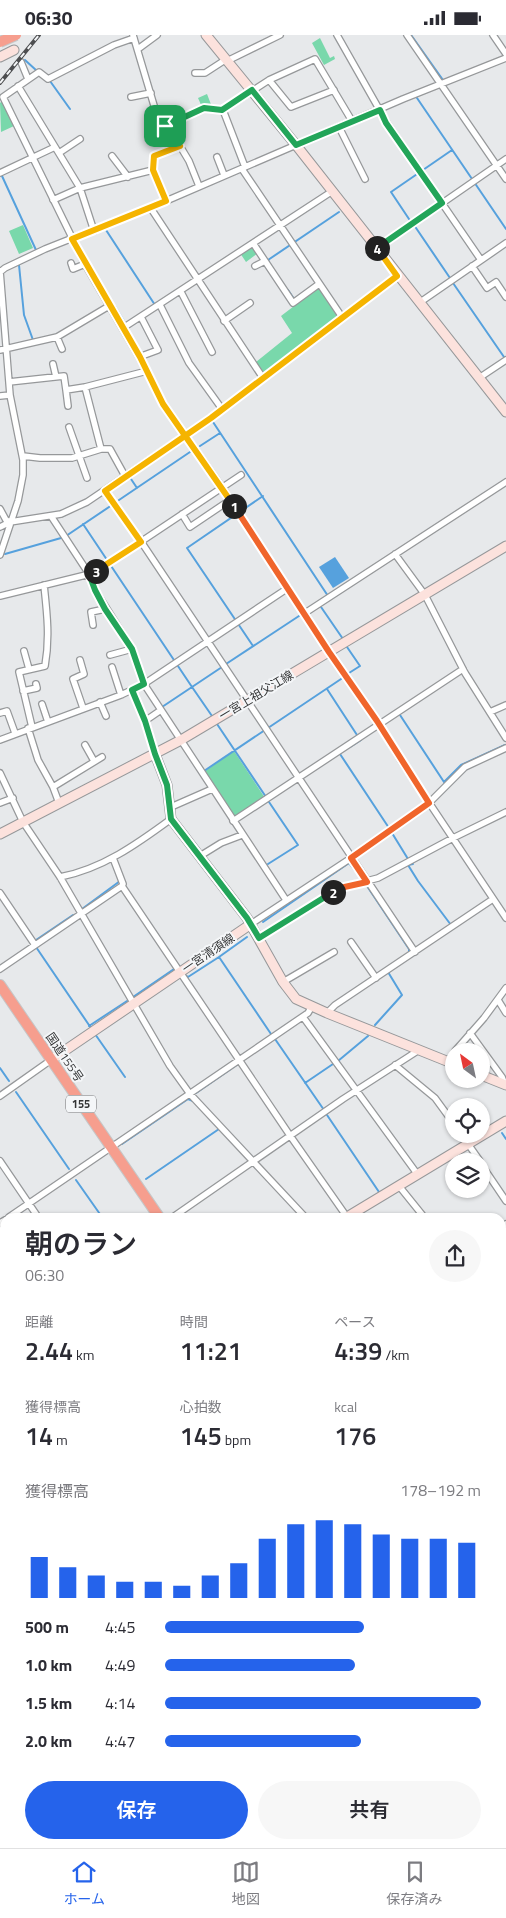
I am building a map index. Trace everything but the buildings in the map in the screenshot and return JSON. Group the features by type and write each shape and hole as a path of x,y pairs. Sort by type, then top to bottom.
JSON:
{"highway":[{"path":"0,43 16,35"},
{"name":"国道155号","path":"0,985 156,1213"}],"main road":[{"path":"206,35 296,145 506,413"},
{"path":"0,57 14,50"},
{"name":"一宮上祖父江線","path":"0,834 181,740 506,546"},
{"path":"155,754 167,785 171,819 251,924 283,982 296,999 445,1061"},
{"name":"一宮清須線","path":"52,1060 251,924"},
{"path":"490,1079 505,1085"},
{"path":"354,1213 506,1121"}],"street":[{"path":"138,49 157,35"},
{"path":"260,35 264,43"},
{"path":"195,73 205,73 226,60 280,35"},
{"path":"337,35 395,137 481,260"},
{"path":"407,35 506,179"},
{"path":"0,555 18,501 24,475 23,456 10,395 3,349 0,272 5,268 72,239 442,85 506,56 493,35"},
{"path":"200,186 180,146 158,119 133,36 48,79 39,72 2,98 85,264 140,357 163,404 222,487 506,918"},
{"path":"0,37 9,49 14,50"},
{"path":"165,126 204,108 222,110 269,80 315,59 352,121"},
{"path":"22,62 28,79"},
{"path":"269,80 291,107 334,89"},
{"path":"18,86 80,188 94,231"},
{"path":"131,97 151,93"},
{"path":"222,110 244,168 342,317"},
{"path":"339,127 365,179"},
{"path":"0,173 80,139"},
{"path":"166,201 153,170 154,156 180,146"},
{"path":"112,156 128,177"},
{"path":"217,157 224,175"},
{"path":"376,249 506,159"},
{"path":"53,199 80,188 153,170"},
{"path":"123,328 181,292 331,192"},
{"path":"150,207 263,378"},
{"path":"253,243 294,303 320,283"},
{"path":"419,303 506,243"},
{"path":"256,266 265,261"},
{"path":"71,263 74,269 85,264"},
{"path":"472,266 487,288 496,282 506,297"},
{"path":"0,527 10,522 61,514 105,491 186,436 397,276"},
{"path":"181,292 212,352"},
{"path":"224,321 250,303"},
{"path":"160,305 189,363 222,409"},
{"path":"3,349 57,337 109,306"},
{"path":"140,357 158,350 141,317"},
{"path":"57,337 62,349"},
{"path":"479,378 506,360"},
{"path":"53,364 56,377"},
{"path":"66,390 147,371"},
{"path":"9,382 64,376 68,406"},
{"path":"85,387 101,449"},
{"path":"0,395 10,395"},
{"path":"69,427 87,477"},
{"path":"23,456 58,459 78,456 101,449 110,449 125,476"},
{"path":"0,597 89,574 141,542 241,475"},
{"path":"305,613 506,482"},
{"path":"105,491 141,542 414,952"},
{"path":"182,514 190,527 230,500"},
{"path":"0,509 6,520 10,522"},
{"path":"51,516 89,574 105,609 132,649 144,684 286,900"},
{"path":"395,555 425,595 463,669 506,738"},
{"path":"44,585 48,623 47,655 44,666 19,672 38,760 53,787 59,803"},
{"path":"0,740 121,695 144,684 288,588"},
{"path":"93,625 91,612 105,609"},
{"path":"110,655 132,649"},
{"path":"24,651 29,669"},
{"path":"80,660 84,674 73,679 84,708"},
{"path":"112,667 121,695"},
{"path":"233,821 463,669"},
{"path":"23,691 37,689 36,684"},
{"path":"132,690 145,721 155,754"},
{"path":"100,702 106,716"},
{"path":"42,704 48,722"},
{"path":"490,712 506,705"},
{"path":"145,721 161,710"},
{"path":"0,713 7,711 15,733"},
{"path":"85,745 94,761"},
{"path":"251,924 351,858 429,803 465,767 506,748"},
{"path":"53,787 102,757"},
{"path":"0,773 23,822 60,877 170,1066 190,1094 301,1213"},
{"path":"171,807 212,789"},
{"path":"0,803 13,798"},
{"path":"259,938 340,888 378,878 506,812"},
{"path":"60,877 90,869 113,858 171,819"},
{"path":"200,856 221,843 242,835"},
{"path":"113,858 123,884 122,886 290,1137 344,1213"},
{"path":"0,969 122,886"},
{"path":"0,893 35,945"},
{"path":"327,1013 335,1005 493,899"},
{"path":"351,942 376,978"},
{"path":"283,982 334,952"},
{"path":"462,1043 506,988"},
{"path":"498,1000 506,1013"},
{"path":"15,1213 303,1017 312,1006"},
{"path":"303,1017 418,1175"},
{"path":"470,1033 502,1077 505,1085"},
{"path":"179,1213 419,1050"},
{"path":"0,1096 52,1060"},
{"path":"395,1065 436,1098 445,1110"},
{"path":"468,1144 474,1153"},
{"path":"0,1161 3,1171 35,1213"},
{"path":"490,1177 506,1201"},
{"path":"399,1186 421,1213"}],"green space":[{"path":"320,38 330,58 334,56 335,59 324,65 312,43"},
{"path":"207,94 212,107 202,107 198,98"},
{"path":"2,101 14,126 1,132 0,103"},
{"path":"23,225 33,248 19,254 9,231"},
{"path":"253,244 258,253 246,262 240,253"},
{"path":"319,287 338,317 264,373 256,362 292,333 281,316"},
{"path":"234,751 265,798 237,816 234,815 205,771"}],"water":[{"path":"335,557 349,578 333,588 319,567"}],"waterway":[{"path":"411,35 443,80"},
{"path":"25,60 37,71"},
{"path":"50,81 70,109"},
{"path":"417,98 506,229"},
{"path":"411,222 391,192 452,150"},
{"path":"2,176 36,250"},
{"path":"269,262 268,260 339,212"},
{"path":"414,225 450,278"},
{"path":"106,230 155,305"},
{"path":"19,265 24,315 33,340"},
{"path":"453,283 504,357"},
{"path":"288,290 294,299"},
{"path":"113,307 115,306 125,323"},
{"path":"213,422 328,596"},
{"path":"200,446 220,433"},
{"path":"119,500 190,452"},
{"path":"129,476 137,488"},
{"path":"253,646 187,548 263,496"},
{"path":"66,536 112,505"},
{"path":"83,524 192,687 162,707"},
{"path":"5,554 61,538"},
{"path":"321,607 343,639"},
{"path":"226,664 302,614"},
{"path":"347,647 360,666 349,673"},
{"path":"212,716 192,687 222,667"},
{"path":"268,728 344,677"},
{"path":"327,689 357,735"},
{"path":"400,715 444,782 461,765 505,745"},
{"path":"217,724 266,797"},
{"path":"204,771 265,730"},
{"path":"350,747 361,740"},
{"path":"340,754 389,828"},
{"path":"268,864 298,845 269,802"},
{"path":"392,833 408,859"},
{"path":"263,922 349,863 362,879"},
{"path":"413,864 408,865 451,925"},
{"path":"82,909 120,881"},
{"path":"367,886 409,949 409,953"},
{"path":"36,940 73,915"},
{"path":"247,937 219,957 271,1034"},
{"path":"36,947 91,1028"},
{"path":"186,976 188,977 219,957"},
{"path":"133,997 174,969"},
{"path":"375,1025 402,995 388,972"},
{"path":"89,1026 127,1001"},
{"path":"95,1034 125,1077"},
{"path":"338,1061 368,1036"},
{"path":"275,1039 324,1110"},
{"path":"196,1093 238,1064"},
{"path":"305,1083 333,1064"},
{"path":"0,1068 9,1081"},
{"path":"16,1092 69,1169"},
{"path":"122,1144 188,1099 193,1101"},
{"path":"327,1115 379,1192"},
{"path":"146,1179 219,1129"},
{"path":"502,1133 506,1139"},
{"path":"76,1180 99,1213"}],"railway":[{"path":"0,83 39,35"}],"route":[{"path":"165,126 180,146 154,156 153,170 166,201 72,239 140,357 163,404 186,436 230,500 329,652 377,721 429,803 351,858 367,882 340,888 259,938 247,918 171,819 167,785 132,690 144,684 132,649 105,609 89,574 94,573 141,542 105,491 129,473 170,447 186,436 211,418 397,276 376,249 442,203 386,123 380,110 296,145 252,90 243,98 222,110 204,108 165,126"}]}
